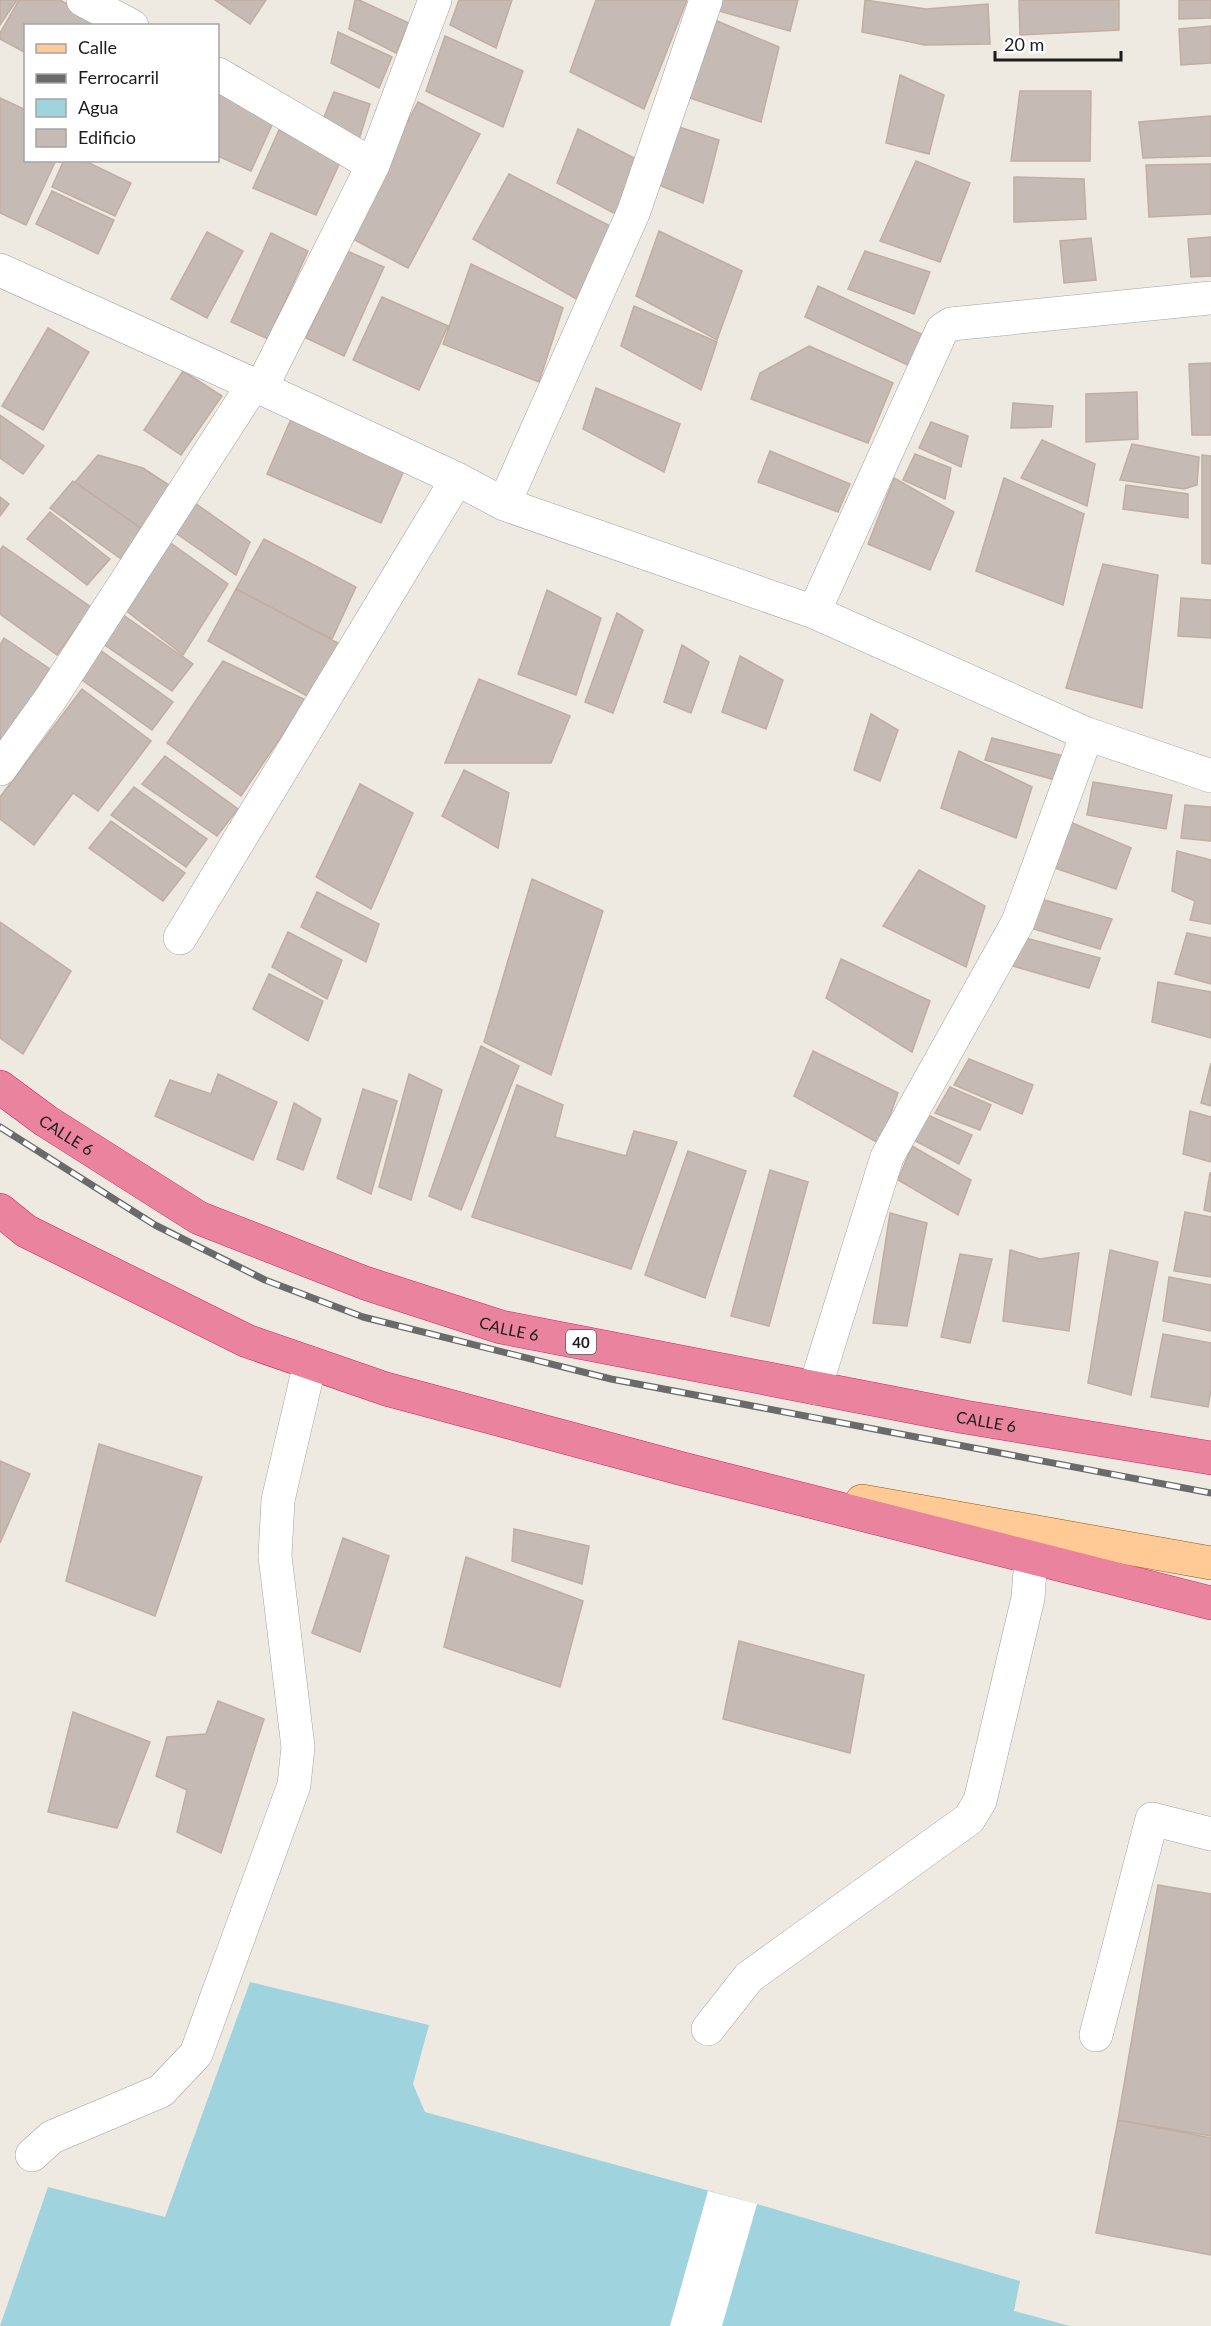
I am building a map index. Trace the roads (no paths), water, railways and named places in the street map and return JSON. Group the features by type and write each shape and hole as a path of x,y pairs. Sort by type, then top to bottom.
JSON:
{"highway":[{"name":"CALLE 6","path":"0,1087 46,1121 200,1218 365,1283 501,1327 965,1417 1211,1458"},
{"path":"0,1210 26,1231 247,1341 386,1389 683,1469 1211,1604"}],"main road":[{"path":"683,1469 1211,1563"}],"street":[{"path":"84,0 128,24"},
{"path":"0,769 51,698 257,386 373,165 435,0"},
{"path":"504,504 634,211 706,0"},
{"path":"219,75 373,165"},
{"path":"0,270 257,386 457,479 504,504 814,612 1087,734 1211,776"},
{"path":"814,612 942,330 951,324 1211,298"},
{"path":"180,938 457,479"},
{"path":"815,1388 887,1158 1017,922 1087,734"},
{"path":"32,2155 52,2137 161,2091 196,2054 294,1785 298,1747 275,1556 278,1500 310,1363"},
{"path":"708,2030 749,1977 969,1819 980,1801 1028,1598 1031,1558"},
{"path":"1096,2035 1152,1819 1211,1834"}],"water":[{"path":"250,1982 429,2025 413,2084 425,2112 757,2204 1020,2281 1014,2311 1070,2326 0,2326 48,2187 165,2217"}],"railway":[{"path":"0,1127 155,1225 265,1280 363,1317 611,1379 1211,1493"}]}
